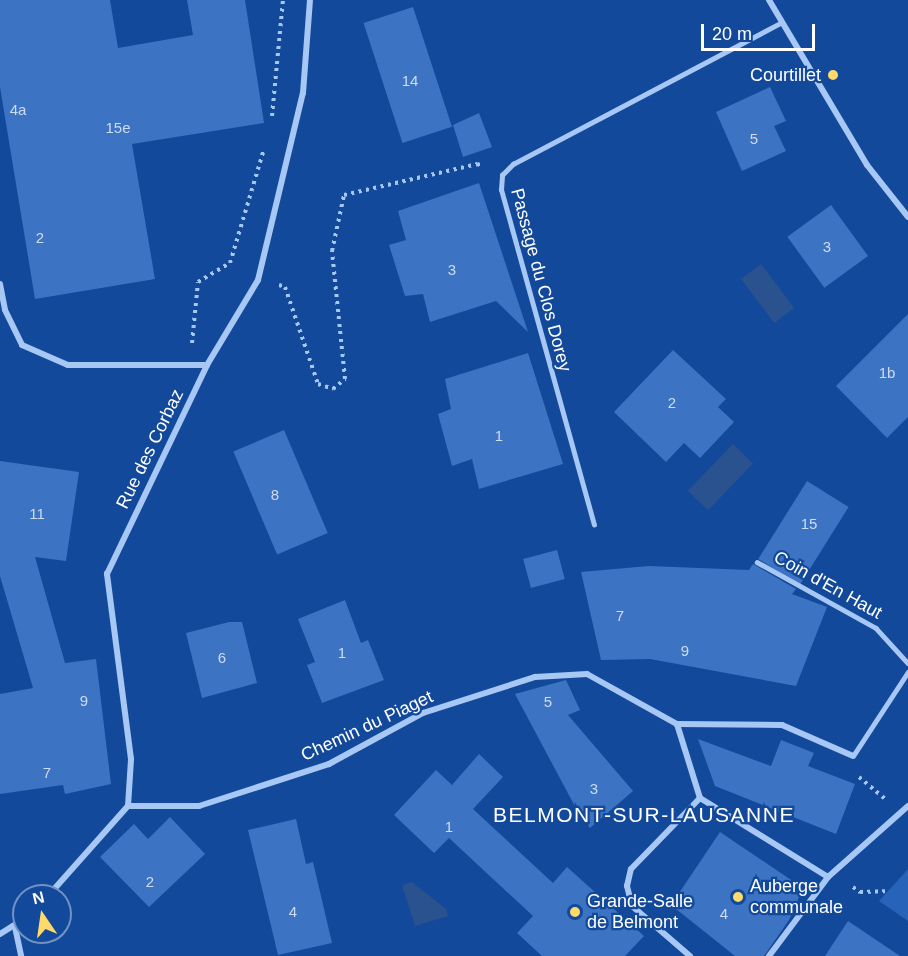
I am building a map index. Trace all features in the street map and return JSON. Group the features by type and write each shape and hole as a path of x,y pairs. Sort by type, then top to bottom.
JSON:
{"street":[{"name":"Rue des Corbaz","path":"128,806 131,759 107,574 207,366 258,280 303,93 310,0"},
{"path":"769,0 780,23 867,165 908,217"},
{"path":"0,284 5,310 22,345 68,365 207,366"},
{"name":"Chemin du Piaget","path":"128,806 199,806 329,764 423,713 535,677 586,674 678,724"},
{"path":"828,877 700,798 678,724 782,724 853,756"},
{"path":"690,956 632,906 627,886 631,869 700,798"},
{"path":"59,884 128,806"},
{"path":"768,956 828,877 908,806"}],"lane":[{"name":"Passage du Clos Dorey","path":"594,525 501,190 502,175 513,164 780,23"},
{"name":"Coin d'En Haut","path":"757,562 876,628 908,663"},
{"path":"853,756 908,672"}],"path":[{"path":"269,127 283,0"},
{"path":"190,366 198,282 230,263 264,148"},
{"path":"258,280 285,287 318,384 333,389 345,379 332,252 344,195 477,164 502,175"},
{"path":"853,756 859,779 884,797"},
{"path":"853,887 860,892 885,891"}],"shaded area":[{"path":"761,264 794,308 774,323 741,279"},
{"path":"733,444 753,463 708,510 688,491"},
{"path":"908,869 908,921 879,901"},
{"path":"412,882 446,909 448,916 415,926 402,885"}],"building":[{"path":"0,0 110,0 118,48 193,35 187,0 245,0 264,123 132,144 155,279 35,299 0,87"},
{"path":"413,7 452,127 402,143 364,23"},
{"path":"770,87 786,121 774,126 786,151 742,171 716,112"},
{"path":"479,113 492,147 463,157 453,125"},
{"path":"479,183 528,332 496,301 430,322 423,294 405,296 389,245 406,240 398,211"},
{"path":"831,205 868,256 824,288 787,237"},
{"path":"908,314 908,417 887,438 836,386"},
{"path":"673,350 726,399 718,407 734,422 700,458 684,443 666,462 614,412"},
{"path":"528,353 563,464 479,489 472,459 452,466 438,414 451,409 445,379"},
{"path":"284,430 328,533 277,555 233,451"},
{"path":"0,461 79,472 66,561 35,557 65,663 96,659 111,784 65,794 63,785 0,794 0,694 33,688 0,576"},
{"path":"807,481 849,507 800,585 758,559"},
{"path":"557,550 565,579 531,588 523,559"},
{"path":"753,564 796,589 792,594 827,607 796,686 650,659 601,660 581,572 649,566 749,570"},
{"path":"345,600 361,643 368,640 384,680 322,703 307,665 315,662 298,619"},
{"path":"229,622 242,622 257,683 202,698 186,633"},
{"path":"566,680 580,710 568,715 633,791 590,828 579,814 515,694"},
{"path":"698,739 771,766 781,740 814,753 808,766 855,784 836,834 715,786"},
{"path":"479,754 503,777 473,809 553,883 567,867 644,936 625,956 542,956 517,933 533,916 449,838 434,853 394,815 436,770 452,785"},
{"path":"170,817 205,854 149,907 100,857 134,824 148,839"},
{"path":"296,819 306,864 313,862 332,943 278,955 248,830"},
{"name":"Auberge communale","path":"720,832 803,888 789,920 764,956 735,956 671,905"},
{"path":"848,921 900,956 825,956"}],"place":[{"name":"Courtillet","path":"833,75"},
{"name":"Auberge communale","path":"738,897"},
{"name":"Grande-Salle de Belmont","path":"575,912"}],"district":[{"name":"BELMONT-SUR-LAUSANNE","path":"644,815"}]}
